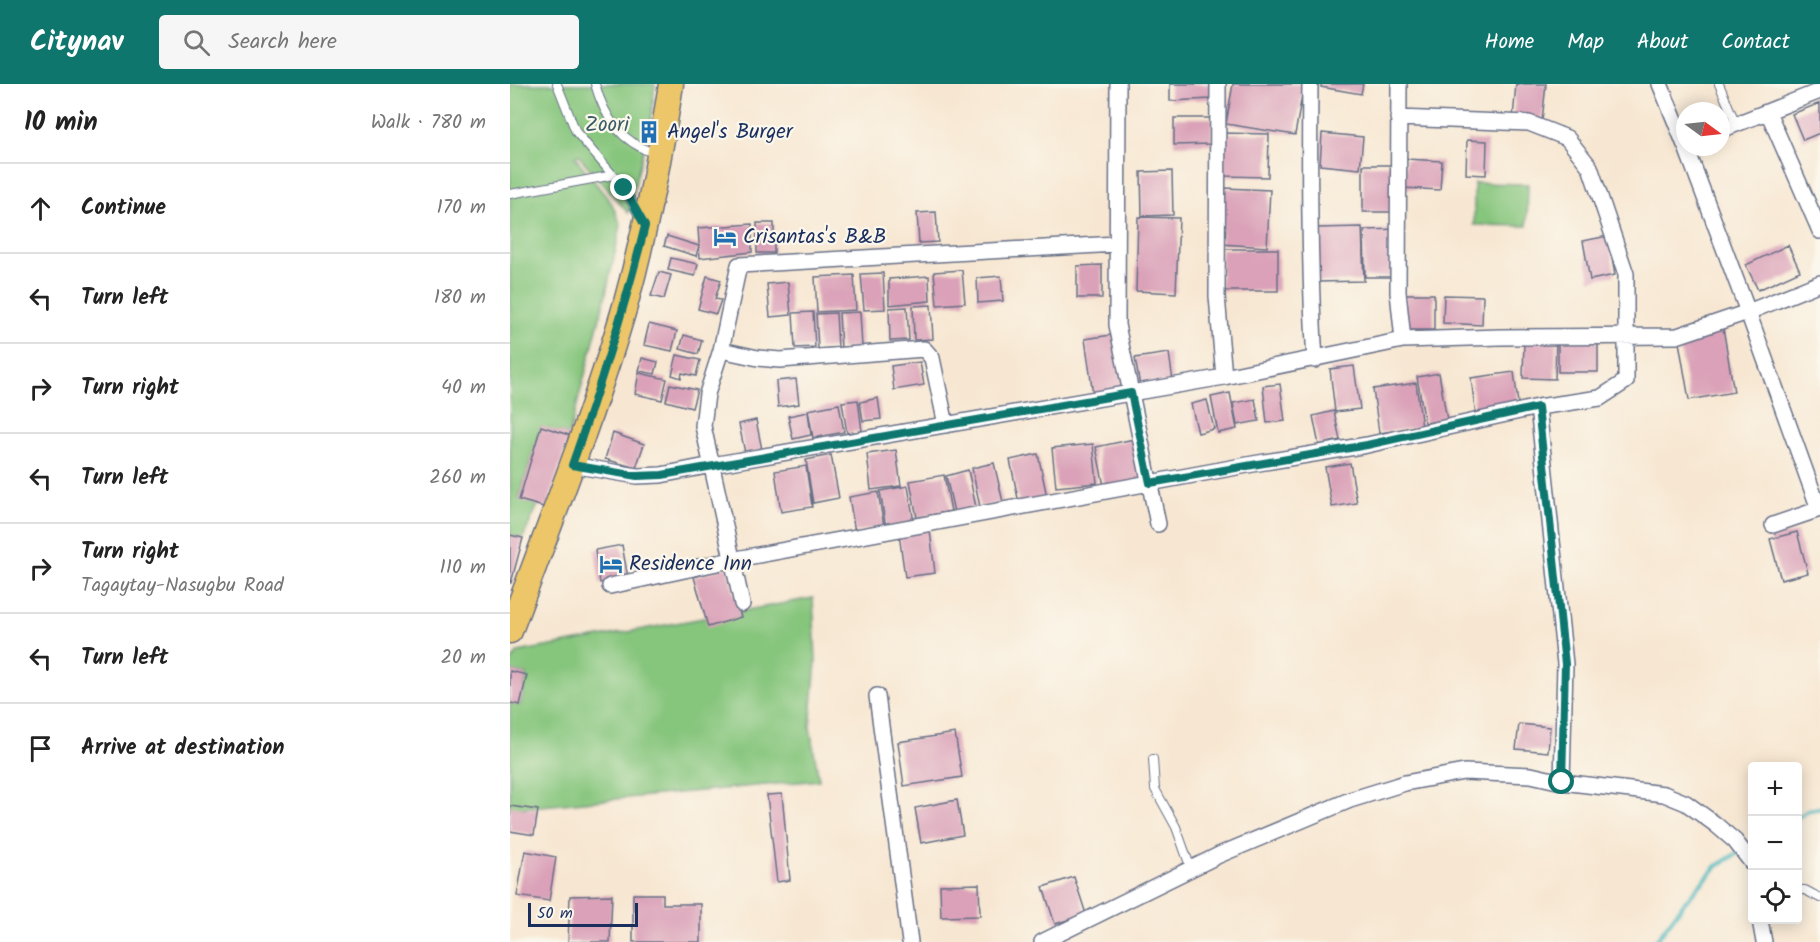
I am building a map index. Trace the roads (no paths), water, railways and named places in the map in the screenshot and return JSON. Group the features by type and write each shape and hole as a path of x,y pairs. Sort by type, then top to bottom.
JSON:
{"main road":[{"path":"510,631 572,465 624,307 660,155 671,84"}],"street":[{"path":"1118,84 1117,325 1158,524"},
{"path":"1218,84 1217,296 1224,377"},
{"path":"1310,84 1310,268 1315,360"},
{"path":"1399,84 1398,292 1403,340"},
{"path":"1663,91 1676,124"},
{"path":"1730,126 1820,91"},
{"path":"1768,112 1820,231"},
{"path":"610,586 731,560 1367,445 1538,407 1600,398 1626,381 1626,274 1590,166 1568,138 1529,123 1398,118"},
{"path":"1689,156 1819,509 1773,525"},
{"path":"742,604 703,426 704,409 721,350 739,266 1117,244"},
{"path":"572,465 637,476 662,475 1224,377 1403,340 1677,336 1748,312 1820,283"},
{"path":"721,350 780,360 924,349 932,358 946,425"},
{"path":"1538,407 1565,664 1562,782"},
{"path":"877,696 910,942"},
{"path":"1042,942 1219,855 1350,800 1405,783 1464,772 1531,775 1562,782 1664,794 1686,803 1736,841 1748,858"},
{"path":"1761,924 1764,942"}],"lane":[{"path":"557,84 576,132 624,188 645,226"},
{"path":"595,84 607,113 620,133 640,148 660,155"},
{"path":"1719,84 1736,124"},
{"path":"511,191 614,176"},
{"path":"1153,759 1155,789 1176,827 1191,868"},
{"path":"1802,890 1820,898"}],"waterway":[{"path":"1800,816 1810,810 1820,808"},
{"path":"1655,942 1684,903 1717,866 1748,847"}],"place":[{"name":"Angel's Burger","path":"649,132"},
{"name":"Crisantas's B&B","path":"725,237"},
{"name":"Residence Inn","path":"611,564"}],"park label":[{"name":"Zoori","path":"607,125"}]}
